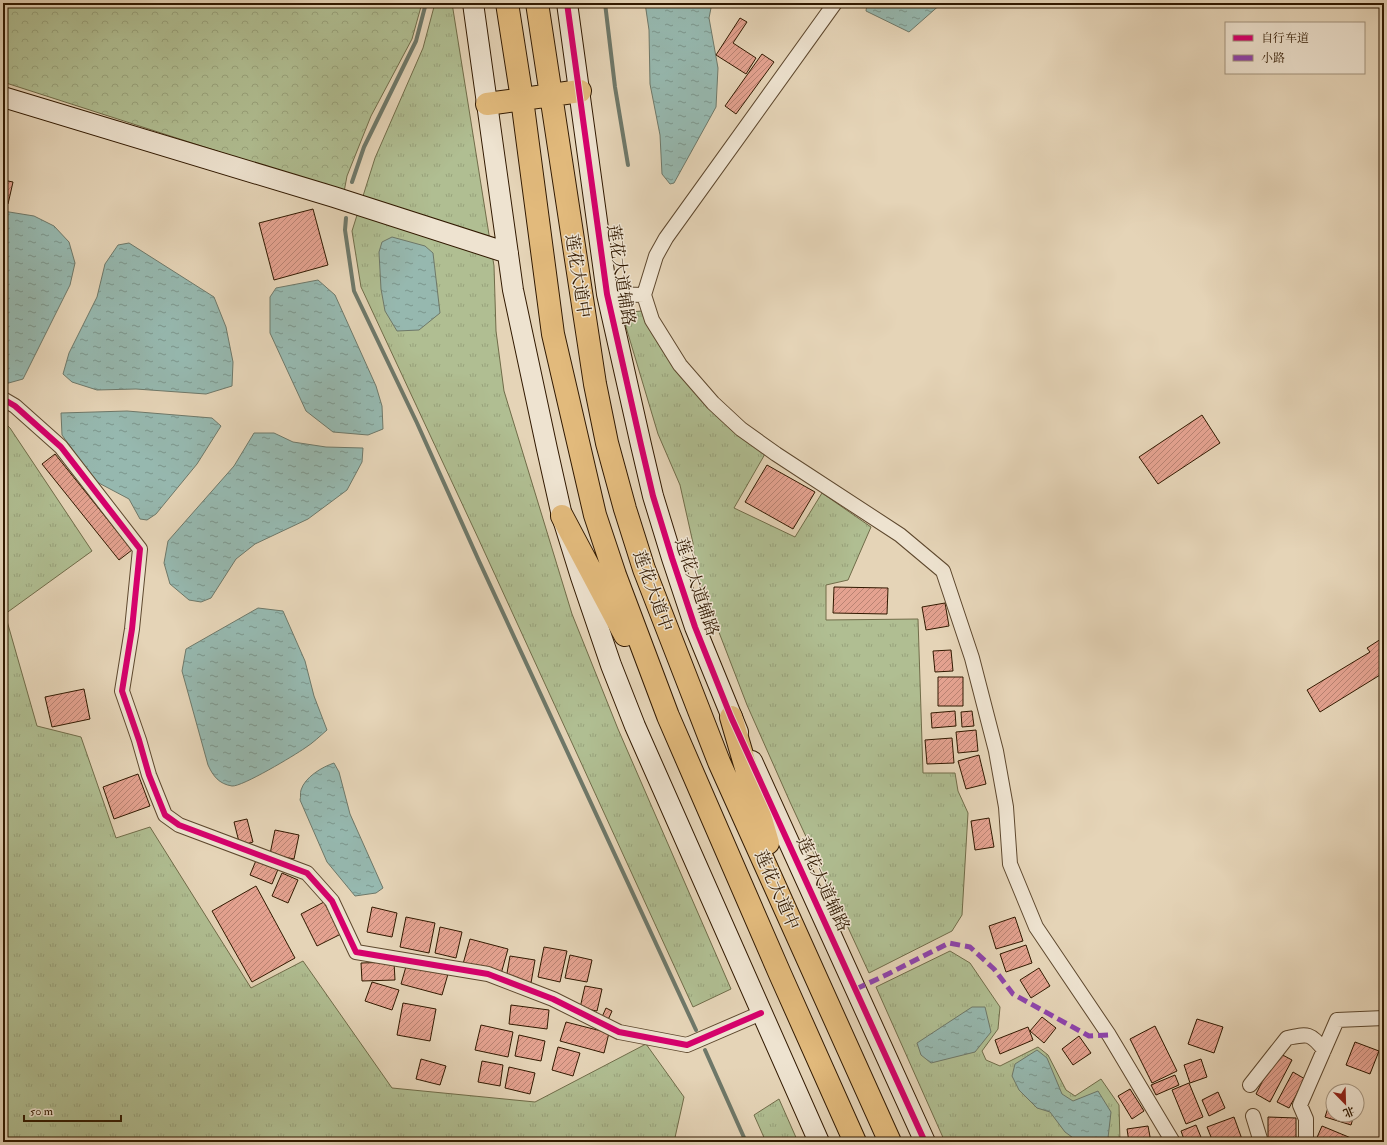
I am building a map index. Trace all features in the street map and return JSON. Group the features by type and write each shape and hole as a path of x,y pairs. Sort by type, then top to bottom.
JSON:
{"main road":[{"name":"莲花大道中","path":"507,3 522,99 553,334 596,515 615,575 668,716 780,974 856,1142"},
{"name":"莲花大道中","path":"537,3 586,328 607,443 625,508 644,569 719,762 890,1142"},
{"path":"487,104 580,91"},
{"path":"553,334 586,328"},
{"path":"562,516 668,716"},
{"path":"731,717 792,923"},
{"path":"835,1096 847,1142"}],"street":[{"path":"473,3 513,290 562,516 611,665 639,733 761,1013 819,1142"},
{"name":"莲花大道辅路","path":"567,3 607,294 653,496 672,558 696,627 731,717 924,1142"},
{"path":"835,3 666,238 656,256 644,296 652,320 680,365 713,403 741,429 776,454 900,535 943,571 972,658 996,751 1006,807 1010,864 1036,927 1109,1035 1173,1142"},
{"path":"3,97 334,197 508,254"},
{"path":"607,294 644,296"},
{"path":"3,399 15,406 61,447 140,549 132,629 122,691 149,775 165,815 179,825 307,873 332,901 356,952 488,974 553,999 619,1032 687,1045 761,1013"},
{"path":"1306,1142 1306,1119 1300,1105 1337,1020 1384,1018"},
{"path":"1250,1085 1286,1038 1306,1035 1315,1039 1324,1050"},
{"path":"1253,1116 1261,1142"}],"green space":[{"path":"3,3 422,3 412,39 371,116 347,176 344,192 3,82"},
{"path":"435,3 452,3 494,266 496,331 504,391 572,614 618,729 731,989 693,1007 479,540 361,287 352,231 375,158 423,48"},
{"path":"642,311 765,454 734,508 795,537 822,493 871,527 848,580 826,585 826,620 918,619 923,773 955,773 958,791 968,813 962,915 952,931 869,973 747,705 695,570 693,543 680,485 658,434 623,317 630,312"},
{"path":"3,421 10,428 92,551 5,614 37,726 81,737 116,838 150,827 251,988 303,961 392,1088 535,1102 646,1044 684,1097 674,1142 3,1142"},
{"path":"950,951 970,963 1000,1007 998,1029 982,1051 986,1060 1000,1066 1038,1047 1048,1055 1066,1090 1075,1096 1101,1079 1119,1105 1120,1142 945,1142 876,987"},
{"path":"779,1099 798,1142 766,1142 754,1115"}],"water":[{"path":"645,3 712,3 709,18 718,68 716,107 674,183 670,184 662,174 660,135 650,84 649,30"},
{"path":"867,3 942,3 909,32 866,11"},
{"path":"3,211 34,216 54,226 69,242 75,263 70,285 23,379 5,384 3,383"},
{"path":"392,237 425,246 433,253 440,313 419,330 397,331 385,311 381,289 379,252 382,242"},
{"path":"129,243 214,297 226,327 233,362 232,386 206,394 136,389 97,390 72,382 63,374 69,353 97,297 105,264 118,245"},
{"path":"318,280 335,295 376,386 382,406 383,429 368,435 333,432 306,411 270,333 270,297 276,288"},
{"path":"127,411 212,418 221,426 197,464 156,514 147,520 140,519 129,499 95,481 62,435 61,413"},
{"path":"254,433 274,433 293,442 326,447 363,448 362,462 347,490 308,519 255,544 236,559 211,598 201,602 189,600 170,584 164,563 168,541 234,466"},
{"path":"258,608 283,611 305,661 314,696 327,730 314,742 280,763 257,776 238,785 232,786 227,785 217,779 208,765 182,671 186,649"},
{"path":"334,763 339,772 350,814 383,888 376,893 355,896 327,862 300,800 301,790 306,781 319,770"},
{"path":"972,1007 985,1007 991,1032 975,1052 931,1063 921,1055 917,1043"},
{"path":"1037,1050 1047,1058 1062,1094 1073,1101 1098,1091 1111,1112 1108,1138 1076,1140 1065,1132 1050,1112 1037,1108 1019,1090 1012,1076 1015,1064"}],"building":[{"path":"740,18 747,22 733,43 756,58 746,74 716,55"},
{"path":"762,54 774,62 736,114 725,106"},
{"path":"3,180 13,182 8,204 3,203"},
{"path":"313,209 328,265 274,280 259,223"},
{"path":"1202,415 1220,443 1158,484 1139,457"},
{"path":"55,454 132,550 119,560 42,464"},
{"path":"767,465 815,492 793,529 745,502"},
{"path":"834,587 888,588 887,614 833,613"},
{"path":"945,603 949,626 926,630 922,607"},
{"path":"1384,637 1384,682 1380,675 1320,712 1307,690 1370,652 1367,648"},
{"path":"951,650 953,671 935,672 933,651"},
{"path":"938,677 963,677 963,706 938,706"},
{"path":"84,689 90,719 52,727 45,697"},
{"path":"955,711 956,726 932,728 931,713"},
{"path":"972,711 974,726 962,727 961,712"},
{"path":"976,730 978,751 958,753 956,732"},
{"path":"952,738 954,763 927,764 925,740"},
{"path":"979,755 986,784 966,789 958,761"},
{"path":"138,774 150,806 114,819 103,787"},
{"path":"989,818 994,847 975,850 971,821"},
{"path":"247,819 253,842 240,846 234,822"},
{"path":"275,830 299,835 294,859 270,854"},
{"path":"257,858 279,867 272,884 250,875"},
{"path":"282,873 298,880 288,903 272,896"},
{"path":"256,886 295,958 252,982 212,911"},
{"path":"324,902 341,934 317,946 301,914"},
{"path":"372,907 397,913 392,937 367,932"},
{"path":"406,917 435,923 429,953 400,947"},
{"path":"1015,917 1023,941 996,949 989,926"},
{"path":"440,927 462,932 456,958 435,953"},
{"path":"470,939 508,949 501,974 463,964"},
{"path":"1026,945 1032,963 1006,972 1000,954"},
{"path":"544,947 567,951 560,982 538,977"},
{"path":"570,955 592,960 587,982 565,978"},
{"path":"510,956 535,960 531,983 506,979"},
{"path":"394,962 395,980 362,981 361,963"},
{"path":"407,963 448,974 442,995 401,984"},
{"path":"1039,968 1050,986 1031,998 1020,980"},
{"path":"372,982 399,990 392,1010 365,1001"},
{"path":"585,986 602,989 597,1011 580,1008"},
{"path":"403,1003 436,1009 430,1041 397,1035"},
{"path":"511,1005 549,1010 547,1029 509,1024"},
{"path":"606,1008 612,1011 608,1020 602,1017"},
{"path":"1042,1017 1056,1028 1044,1043 1030,1031"},
{"path":"1197,1019 1223,1027 1214,1053 1188,1044"},
{"path":"566,1022 609,1033 604,1053 560,1041"},
{"path":"481,1025 513,1032 508,1057 475,1050"},
{"path":"1155,1026 1177,1071 1152,1083 1130,1039"},
{"path":"1028,1027 1033,1040 1000,1054 995,1040"},
{"path":"519,1035 545,1041 541,1061 515,1056"},
{"path":"1079,1036 1091,1053 1073,1065 1062,1049"},
{"path":"1355,1042 1379,1051 1370,1074 1346,1065"},
{"path":"558,1047 580,1053 573,1076 552,1070"},
{"path":"1277,1052 1292,1060 1270,1102 1256,1094"},
{"path":"421,1059 446,1066 440,1085 416,1079"},
{"path":"1201,1059 1207,1077 1190,1083 1184,1065"},
{"path":"482,1061 503,1065 500,1086 478,1082"},
{"path":"509,1067 535,1073 530,1094 505,1088"},
{"path":"1293,1072 1305,1079 1289,1108 1277,1102"},
{"path":"1175,1075 1179,1085 1156,1095 1151,1085"},
{"path":"1189,1083 1203,1117 1186,1124 1172,1090"},
{"path":"1130,1089 1144,1111 1132,1119 1118,1096"},
{"path":"1218,1092 1225,1108 1209,1116 1202,1100"},
{"path":"1234,1117 1243,1142 1213,1142 1207,1127"},
{"path":"1268,1117 1296,1118 1296,1142 1268,1142"},
{"path":"1196,1125 1203,1142 1185,1142 1181,1131"},
{"path":"1148,1126 1151,1142 1129,1142 1127,1129"},
{"path":"1322,1126 1351,1138 1349,1142 1315,1142"}],"waterway":[{"path":"352,182 364,147 416,41 426,3"},
{"path":"605,3 615,87 628,165"},
{"path":"346,218 345,230 354,291 417,423 479,561 696,1030"},
{"path":"705,1050 746,1142"}],"marked path":[{"path":"856,989 949,943 970,947 994,969 1013,994 1089,1036 1109,1035"}],"cycle path":[{"path":"567,3 607,294 653,496 672,558 695,627 731,717 925,1142"},
{"path":"3,399 15,406 61,447 140,549 132,629 122,691 149,775 165,815 179,825 307,873 332,901 356,952 488,974 553,999 619,1032 687,1045 761,1013"}]}
